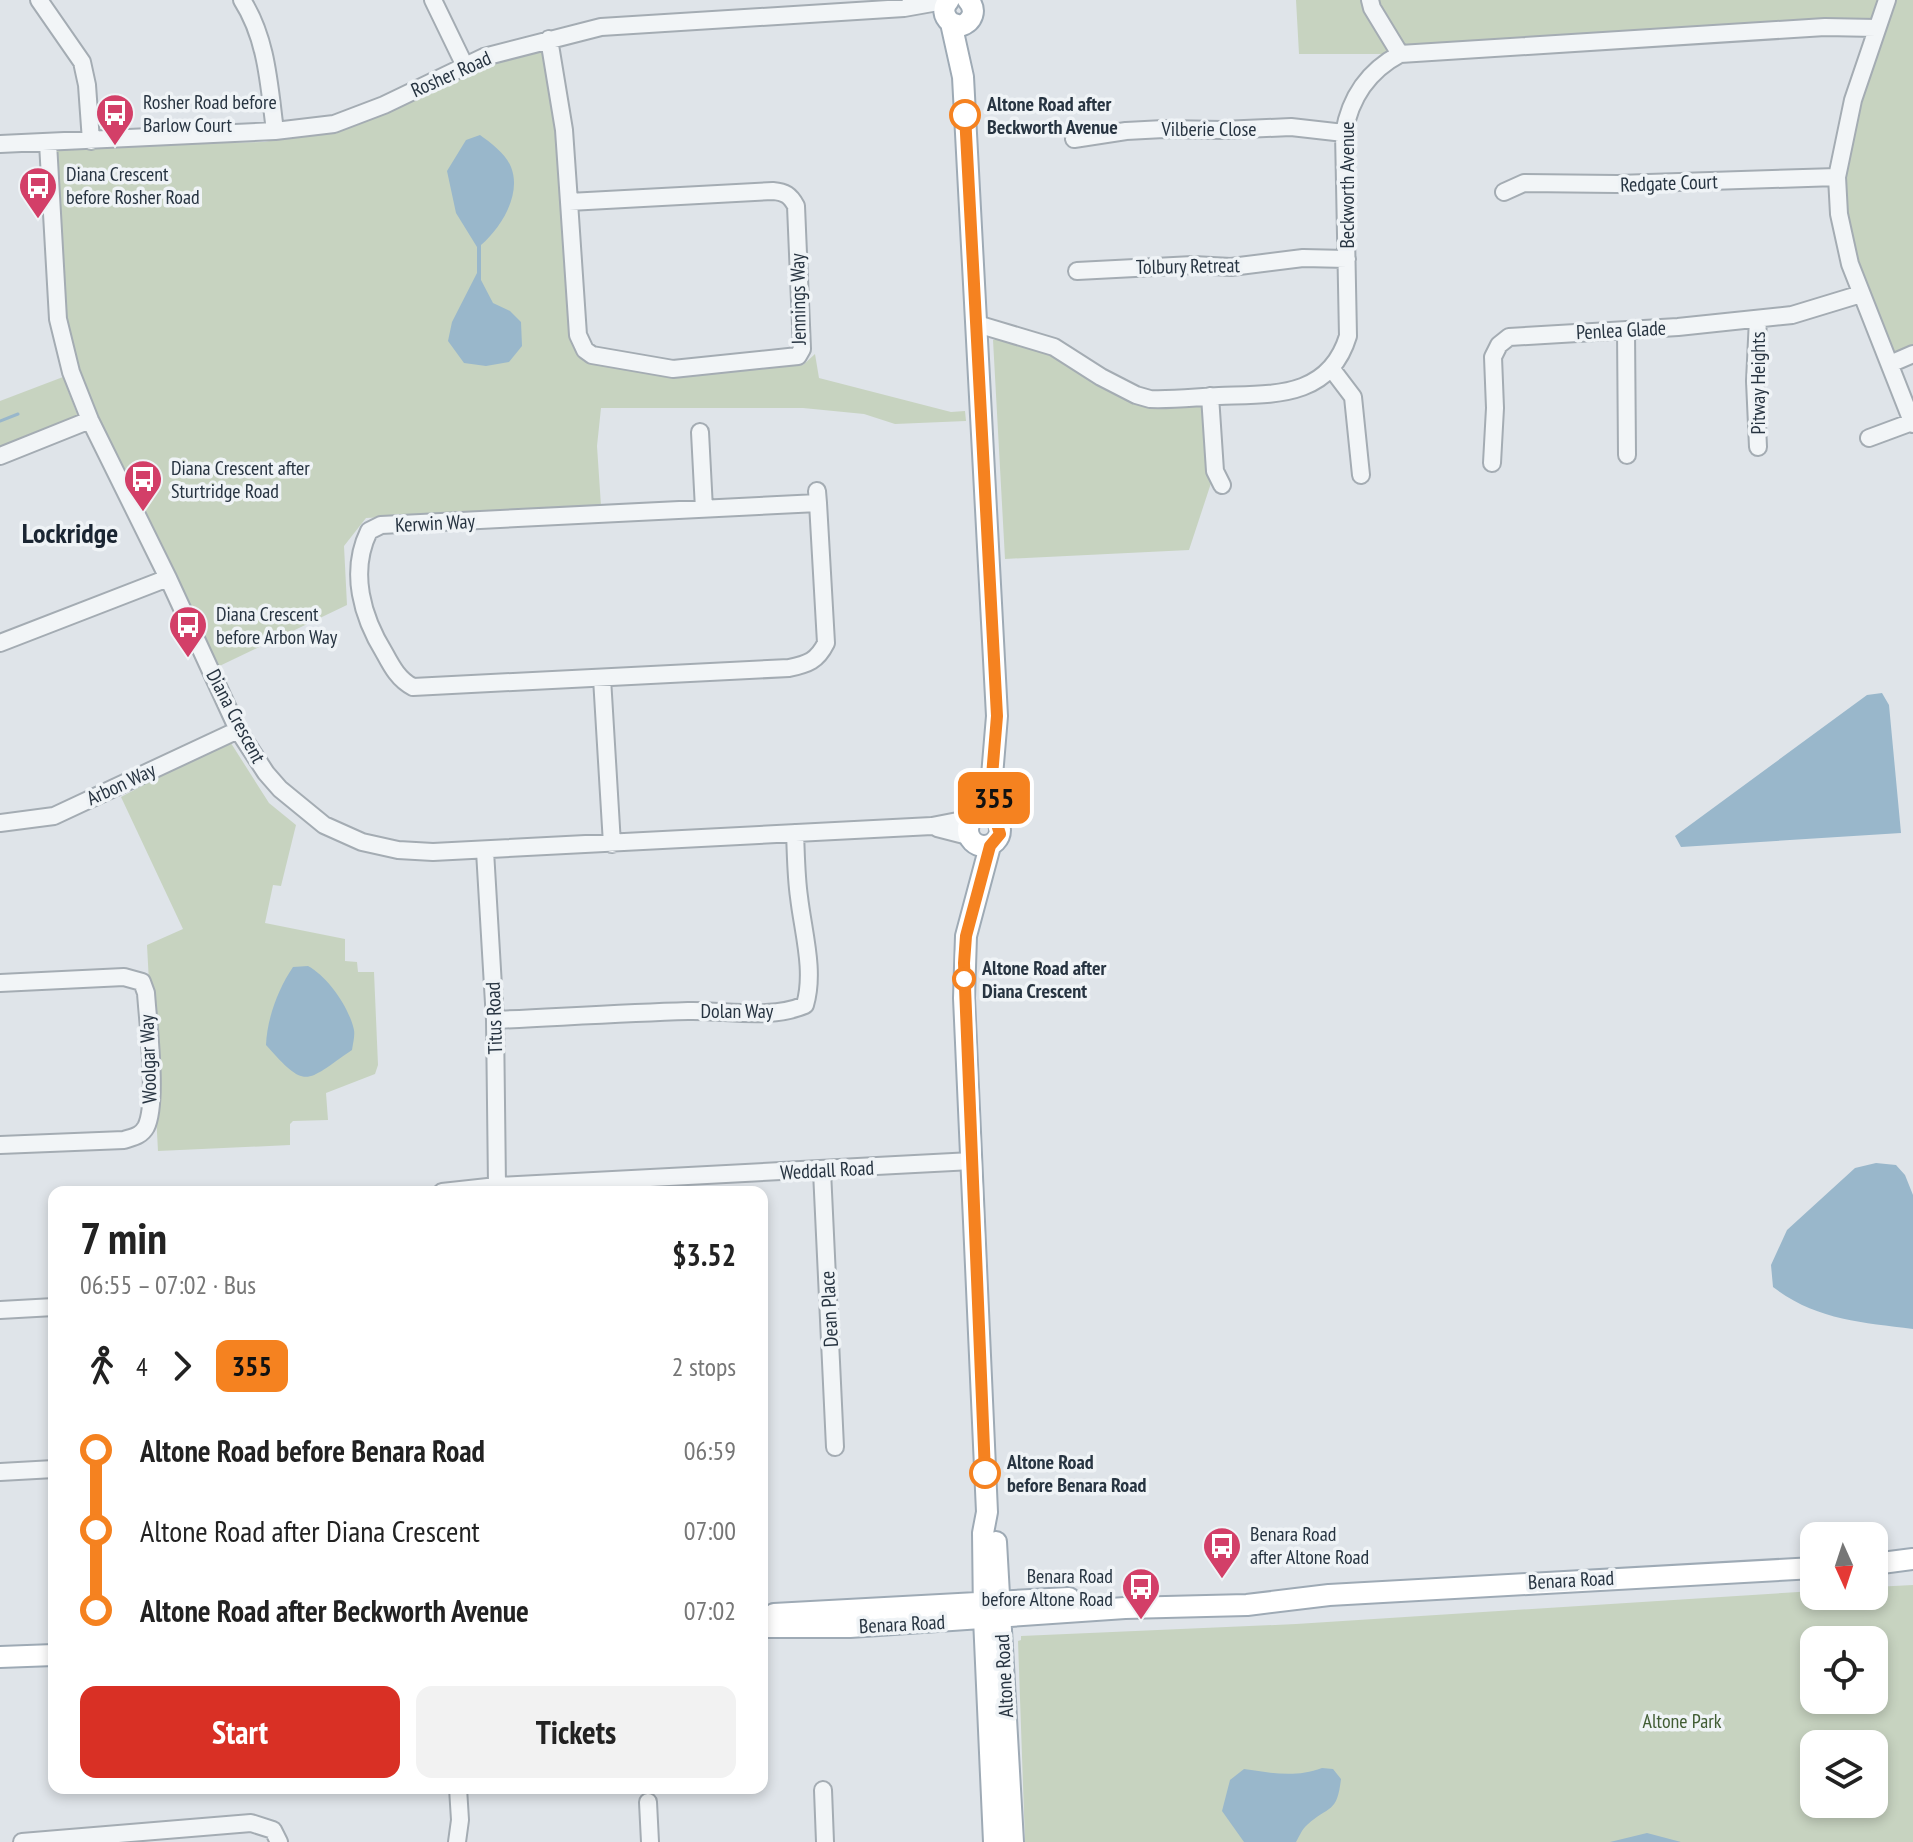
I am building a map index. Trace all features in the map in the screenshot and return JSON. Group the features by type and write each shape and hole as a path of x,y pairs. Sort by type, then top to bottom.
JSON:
{"main road":[{"name":"Altone Road","path":"959,8 997,716 992,776 979,830 977,893 966,936 964,963 987,1512 995,1528 992,1609 994,1842"},
{"path":"1888,1562 1913,1559"},
{"path":"1888,1565 1913,1566"},
{"name":"Benara Road","path":"768,1615 992,1609 1236,1592 1329,1595 1800,1569"},
{"name":"Altone Road","path":"992,1609 1013,1842"},
{"name":"Benara Road","path":"768,1627 850,1627 992,1609"},
{"path":"0,1657 48,1655"}],"street":[{"path":"39,0 82,62 91,141"},
{"path":"242,0 264,51 275,131"},
{"path":"433,0 464,64"},
{"path":"1370,0 1400,54 1825,27 1874,35"},
{"path":"1869,438 1912,423 1843,240 1837,177 1853,100 1887,0"},
{"name":"Rosher Road","path":"0,144 275,131 334,124 384,105 464,64 601,27 904,8 959,8"},
{"name":"Jennings Way","path":"549,39 564,130 578,335 585,350 592,355 673,369 798,356 802,349 796,206 784,192 569,202"},
{"name":"Beckworth Avenue","path":"1331,368 1344,351 1348,336 1344,133 1347,112 1357,92 1372,74 1400,54"},
{"name":"Vilberie Close","path":"1074,139 1164,129 1291,127 1344,133"},
{"path":"0,134 0,144"},
{"name":"Diana Crescent","path":"48,143 58,319 71,372 90,420 238,730 280,789 324,825 362,842 398,850 485,851 932,826 979,830"},
{"name":"Redgate Court","path":"1504,192 1524,183 1617,184 1837,177"},
{"name":"Tolbury Retreat","path":"1077,271 1193,265 1231,267 1303,258 1347,259"},
{"name":"Penlea Glade","path":"1492,463 1495,408 1493,357 1503,341 1519,335 1758,319 1812,311 1861,294"},
{"name":"Pitway Heights","path":"1758,319 1755,381 1758,447"},
{"path":"1626,330 1627,455"},
{"path":"978,332 1054,347 1136,395 1164,400 1293,391 1321,379 1331,368 1353,397 1361,475"},
{"path":"1890,364 1913,354"},
{"path":"1210,396 1215,471 1222,485"},
{"path":"0,456 90,420"},
{"path":"700,432 704,509"},
{"name":"Kerwin Way","path":"818,497 826,643 820,656 809,664 789,668 413,687 393,669 373,635 363,609 359,559 369,531 381,525 704,509 818,497"},
{"path":"0,643 168,578"},
{"path":"602,678 612,844"},
{"name":"Arbon Way","path":"0,823 54,816 238,730"},
{"name":"Dolan Way","path":"495,1020 692,1011 742,1013 793,1010 805,1005 809,993 808,958 798,893 795,833"},
{"name":"Titus Road","path":"485,851 495,1020 497,1186"},
{"name":"Woolgar Way","path":"0,983 124,977 142,982 146,993 152,1100 145,1130 124,1140 0,1145"},
{"name":"Weddall Road","path":"497,1186 972,1161"},
{"name":"Dean Place","path":"822,1171 835,1447"},
{"path":"0,1310 48,1307"},
{"path":"0,1472 48,1469"},
{"path":"823,1790 825,1842"},
{"path":"457,1842 458,1794"},
{"path":"648,1802 650,1842"},
{"path":"22,1842 251,1823 273,1830 279,1842"}],"green space":[{"path":"1296,0 1913,0 1913,354 1890,364 1850,264 1837,177 1876,29 1400,54 1299,54"},
{"path":"545,45 581,356 690,373 803,365 815,354 819,378 951,412 965,411 966,421 895,424 864,414 803,408 601,408 597,446 601,506 366,518 344,546 347,605 209,671 71,372 47,147 264,142 335,129 461,75"},
{"path":"1010,336 1054,347 1136,395 1210,396 1215,471 1189,550 1005,559 993,340"},
{"path":"63,377 78,417 0,446 0,401"},
{"path":"229,740 269,803 296,825 281,886 273,885 265,923 345,939 345,961 357,962 358,972 374,972 378,1065 375,1074 326,1093 328,1120 293,1121 290,1124 290,1145 158,1151 147,945 183,929 121,797"},
{"name":"Altone Park","path":"1913,1585 1913,1842 1025,1842 1018,1641 1021,1636 1296,1624 1800,1592 1800,1610 1888,1610 1888,1586"}],"water":[{"path":"480,135 509,162 514,177 508,210 481,245 481,280 493,303 510,311 521,322 522,346 509,362 486,366 464,363 448,341 452,322 477,273 477,247 456,213 447,171 466,140"},
{"path":"1882,693 1889,705 1901,833 1681,847 1675,836 1867,695"},
{"path":"308,966 323,977 337,994 348,1012 354,1035 352,1050 315,1075 307,1077 290,1070 266,1045 274,1004 283,985 293,967"},
{"path":"1876,1163 1896,1165 1905,1175 1913,1195 1913,1329 1822,1313 1773,1287 1771,1265 1787,1230 1855,1168"},
{"path":"1244,1769 1293,1774 1333,1769 1341,1779 1337,1798 1331,1808 1305,1827 1296,1842 1244,1842 1222,1811 1230,1780"},
{"path":"1647,1833 1681,1842 1610,1842"}],"waterway":[{"path":"0,421 18,414"}],"bus line":[{"name":"355","path":"965,115 997,716 992,776 995,818 1000,828 998,839 990,846 966,936 964,963 985,1473"}],"place":[{"name":"Altone Road after Beckworth Avenue","path":"965,115"},
{"name":"Rosher Road before Barlow Court","path":"115,147"},
{"name":"Diana Crescent before Rosher Road","path":"38,220"},
{"name":"Diana Crescent after Sturtridge Road","path":"143,513"},
{"name":"Diana Crescent before Arbon Way","path":"188,659"},
{"name":"Altone Road after Diana Crescent","path":"964,979"},
{"name":"Altone Road before Benara Road","path":"985,1473"},
{"name":"Benara Road after Altone Road","path":"1222,1580"},
{"name":"Benara Road before Altone Road","path":"1141,1621"}],"district":[{"name":"Lockridge","path":"70,532"}]}
